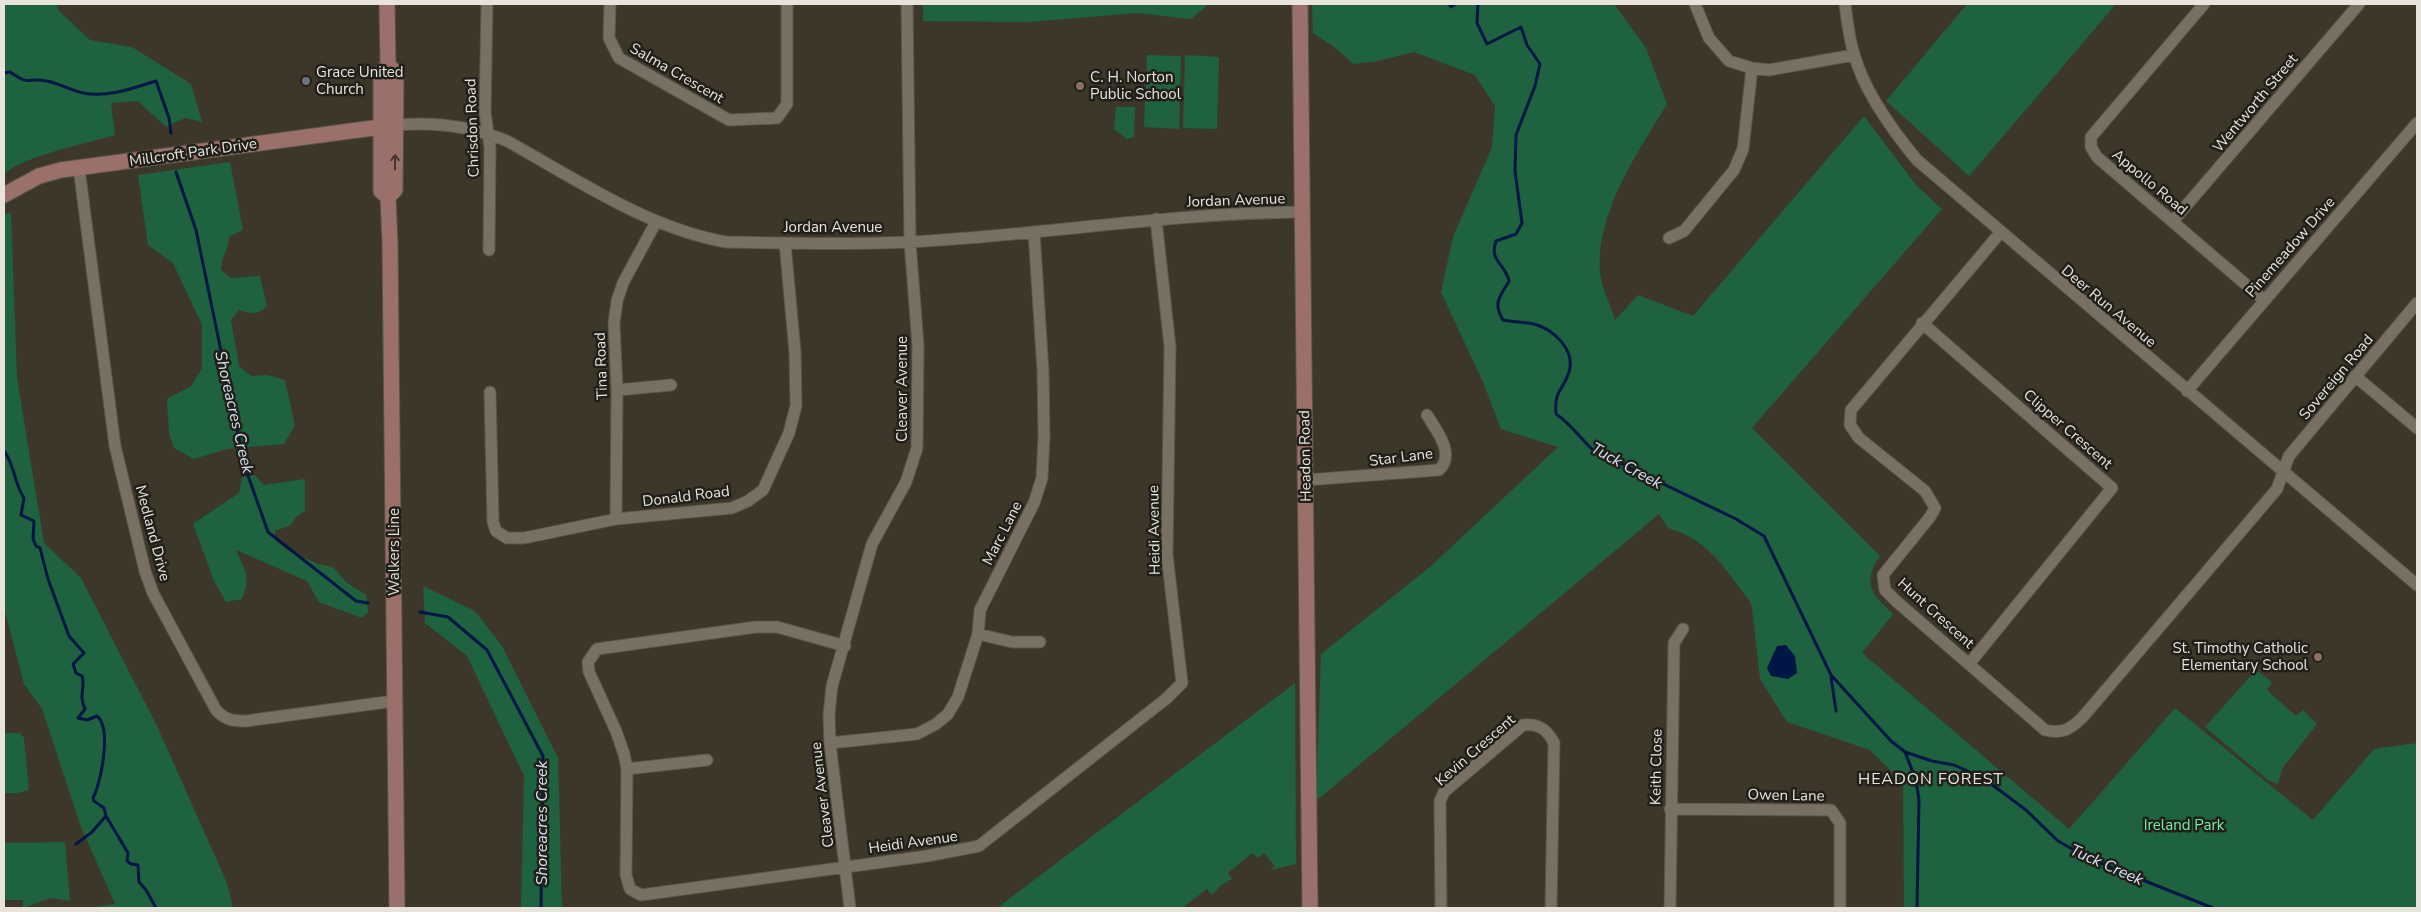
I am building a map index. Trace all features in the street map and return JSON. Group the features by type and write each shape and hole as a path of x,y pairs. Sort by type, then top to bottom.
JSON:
{"street":[{"name":"Walkers Line","path":"387,4 388,65 381,73 395,190 388,197 394,515 397,908"},
{"name":"Chrisdon Road","path":"488,4 485,112 490,148 489,250"},
{"name":"Salma Crescent","path":"610,4 609,38 619,58 729,120 777,118 787,104 787,4"},
{"name":"Cleaver Avenue","path":"850,908 830,743 829,715 832,686 845,646 872,544 906,482 917,448 918,345 910,242 907,4"},
{"name":"Headon Road","path":"1300,4 1310,908"},
{"path":"1695,4 1709,38 1730,61 1752,68 1769,70 1854,55"},
{"name":"Deer Run Avenue","path":"1845,4 1854,55 1890,126 1913,156 2000,233 2282,472 2331,511 2417,586"},
{"name":"Appollo Road","path":"2204,4 2091,137 2091,147 2097,157 2264,300"},
{"name":"Wentworth Street","path":"2173,221 2359,4"},
{"path":"1668,238 1684,231 1734,170 1743,149 1752,68"},
{"name":"Jordan Avenue","path":"388,126 430,123 469,128 488,133 507,141 656,222 701,238 726,242 910,242 1034,232 1156,219 1255,212 1303,212"},
{"name":"Pinemeadow Drive","path":"2187,391 2417,123"},
{"name":"Millcroft Park Drive","path":"4,195 39,176 79,168 388,126"},
{"name":"Medland Drive","path":"79,168 115,446 146,571 153,593 216,710 222,717 232,721 246,721 394,701"},
{"name":"Heidi Avenue","path":"845,646 777,627 756,627 597,649 588,662 589,672 616,731 626,769 626,875 630,889 641,895 927,856 979,846 1167,698 1182,683 1182,666 1167,555 1170,347 1156,219"},
{"name":"Tina Road","path":"616,520 617,390 614,323 617,301 623,283 656,222"},
{"name":"Marc Lane","path":"830,743 917,734 936,724 948,714 958,697 978,634 980,610 1034,503 1042,478 1044,436 1043,371 1034,232"},
{"name":"Hunt Crescent","path":"2000,233 1922,323 1851,410 1850,425 1859,438 1926,491 1935,508 1930,517 1883,575 1886,590 2045,730 2059,733 2070,729 2082,718 2277,489 2282,472"},
{"name":"Donald Road","path":"490,392 493,522 496,531 507,538 524,538 616,520 732,508 748,501 762,490 789,433 796,406 794,352 785,242"},
{"name":"Sovereign Road","path":"2282,472 2289,456 2417,303"},
{"name":"Clipper Crescent","path":"1922,323 2112,488 1969,664"},
{"path":"2355,376 2417,428"},
{"path":"617,390 671,385"},
{"name":"Star Lane","path":"1306,480 1439,470 1445,461 1445,447 1427,415"},
{"name":"Keith Close","path":"1670,908 1674,643 1683,629"},
{"path":"978,634 1012,642 1040,642"},
{"name":"Kevin Crescent","path":"1441,908 1440,801 1444,792 1523,724 1534,724 1548,732 1554,743 1551,908"},
{"path":"626,769 707,760"},
{"name":"Owen Lane","path":"1670,809 1831,810 1840,823 1840,908"}],"green space":[{"path":"4,4 57,4 58,10 90,40 132,47 191,84 202,122 185,118 166,127 138,101 111,103 115,135 26,161 4,174"},
{"path":"923,4 1209,4 1191,19 1137,13 1030,22 923,21"},
{"name":"Ireland Park","path":"1312,4 1614,4 1646,48 1667,104 1621,184 1604,228 1600,250 1600,272 1602,284 1615,320 1638,295 1693,316 1864,116 1916,185 1942,209 1752,428 1880,556 1871,574 1871,588 1879,600 1893,614 1862,653 2069,829 2175,708 2313,820 2374,749 2417,743 2417,908 1904,908 1903,783 1870,750 1787,722 1760,679 1752,607 1749,600 1723,566 1705,547 1694,539 1668,528 1659,514 1316,801 1321,654 1431,566 1558,447 1501,429 1483,382 1441,292 1453,237 1492,147 1495,106 1475,75 1414,52 1378,61 1353,64 1337,49 1313,33"},
{"path":"1967,4 2116,4 1969,176 1886,101"},
{"path":"1147,55 1181,56 1179,129 1144,127"},
{"path":"1185,55 1219,57 1217,129 1183,128"},
{"path":"1116,107 1135,107 1134,137 1127,139 1114,129"},
{"path":"230,162 243,230 229,237 221,270 231,278 260,276 267,306 261,311 254,313 239,310 231,320 239,366 251,376 268,375 285,380 295,425 284,444 227,449 194,459 174,448 169,433 167,399 191,386 202,368 202,325 173,263 148,245 138,175"},
{"path":"11,212 17,378 44,543 81,578 158,728 227,883 233,908 87,908 115,904 81,827 42,709 24,684 4,608 4,215"},
{"path":"255,475 264,485 305,479 305,511 296,517 291,525 275,531 275,540 289,551 318,564 333,567 347,583 366,595 368,612 362,618 319,602 307,581 236,550 246,573 245,591 242,599 226,602 214,581 193,524 239,493 242,477"},
{"path":"423,586 475,611 502,646 558,758 562,908 521,908 524,776 467,656 425,623"},
{"path":"2256,670 2272,682 2267,690 2296,716 2303,710 2317,724 2282,769 2278,784 2268,780 2205,727"},
{"path":"1295,683 1296,864 1271,870 1275,866 1264,853 1258,858 1252,853 1228,873 1232,879 1221,885 1212,895 1207,889 1182,908 997,908"},
{"path":"4,733 20,733 24,738 29,790 17,793 4,793"},
{"path":"65,842 70,901 51,898 23,908 23,900 4,900 4,843"}],"water":[{"path":"1786,645 1795,656 1797,673 1788,679 1771,676 1767,668 1777,646"}],"waterway":[{"name":"Tuck Creek","path":"1449,4 1451,7 1455,4"},
{"name":"Tuck Creek","path":"1478,4 1477,23 1487,44 1521,27 1527,45 1540,64 1535,86 1516,135 1515,171 1522,223 1516,234 1496,241 1494,248 1496,258 1509,281 1498,304 1503,320 1534,324 1541,327 1561,342 1569,356 1569,372 1556,399 1556,414 1593,450 1736,519 1764,536 1831,675 1891,741 1905,752 1932,761 1954,765 1983,778 2026,810 2058,841 2090,859 2213,908"},
{"name":"Shoreacres Creek","path":"4,73 10,72 22,79 50,82 78,92 92,94 120,92 156,81 169,118 171,133"},
{"name":"Shoreacres Creek","path":"176,172 196,230 245,467 268,532 356,601 368,603"},
{"name":"Shoreacres Creek","path":"4,451 8,456 18,487 24,498 21,515 34,521 33,539 36,546 40,548 48,579 69,636 84,653 73,664 76,673 82,676 83,680 82,699 85,709 78,718 87,720 97,716 104,732 102,769 93,798 94,801 104,808 106,816 128,853 127,861 138,865 139,882 156,908"},
{"name":"Shoreacres Creek","path":"420,612 448,617 487,650 543,756 541,908"},
{"name":"Tuck Creek","path":"1831,677 1836,711"},
{"name":"Tuck Creek","path":"1905,752 1916,780 1919,800 1917,908"},
{"name":"Shoreacres Creek","path":"76,844 92,832 106,816"}],"place":[{"name":"Grace United Church","path":"306,81"},
{"name":"C. H. Norton Public School","path":"1080,86"},
{"name":"St. Timothy Catholic Elementary School","path":"2318,657"}],"district":[{"name":"HEADON FOREST","path":"1931,778"}]}
